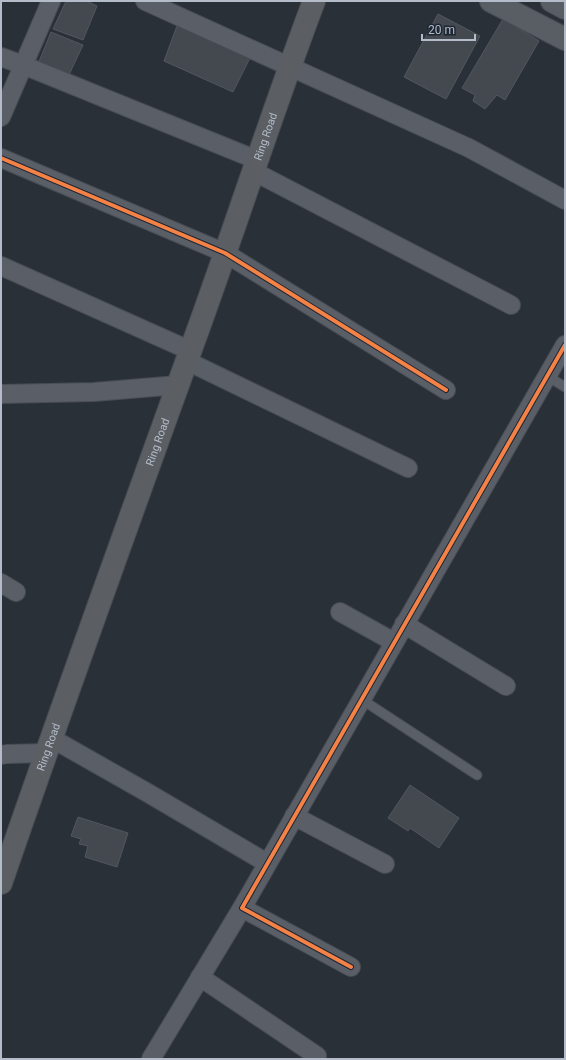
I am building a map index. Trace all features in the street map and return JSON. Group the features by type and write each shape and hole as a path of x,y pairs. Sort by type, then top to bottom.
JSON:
{"highway":[{"name":"Ring Road","path":"1,883 48,745 189,356 314,1"}],"main road":[{"path":"491,1 565,40"},
{"path":"552,1 565,8"}],"street":[{"path":"1,117 51,1"},
{"path":"145,1 469,148 565,200"},
{"path":"1,57 23,65 255,165 511,305"},
{"path":"1,158 225,253 446,390"},
{"path":"1,266 189,356 408,468"},
{"path":"151,1059 242,908 565,345"},
{"path":"1,394 94,392 178,385"},
{"path":"1,583 16,592"},
{"path":"340,612 394,642"},
{"path":"404,624 506,686"},
{"path":"1,755 48,745 148,792 267,863"},
{"path":"294,816 385,864"},
{"path":"242,908 352,967"},
{"path":"200,977 317,1056"}],"lane":[{"path":"547,376 565,387"},
{"path":"361,699 477,775"}],"building":[{"path":"66,1 87,1 97,6 83,40 53,29"},
{"path":"438,14 480,36 446,99 404,77"},
{"path":"503,19 539,41 505,100 497,95 485,109 473,101 475,95 462,88"},
{"path":"178,23 250,58 233,92 164,61"},
{"path":"51,32 83,45 68,77 38,64"},
{"path":"410,785 459,818 439,848 410,828 408,831 388,818"},
{"path":"78,817 128,833 117,867 85,857 88,846 79,844 81,839 71,836"}],"cycle path":[{"path":"1,158 225,253 446,390"},
{"path":"351,967 242,908 565,345"}]}
